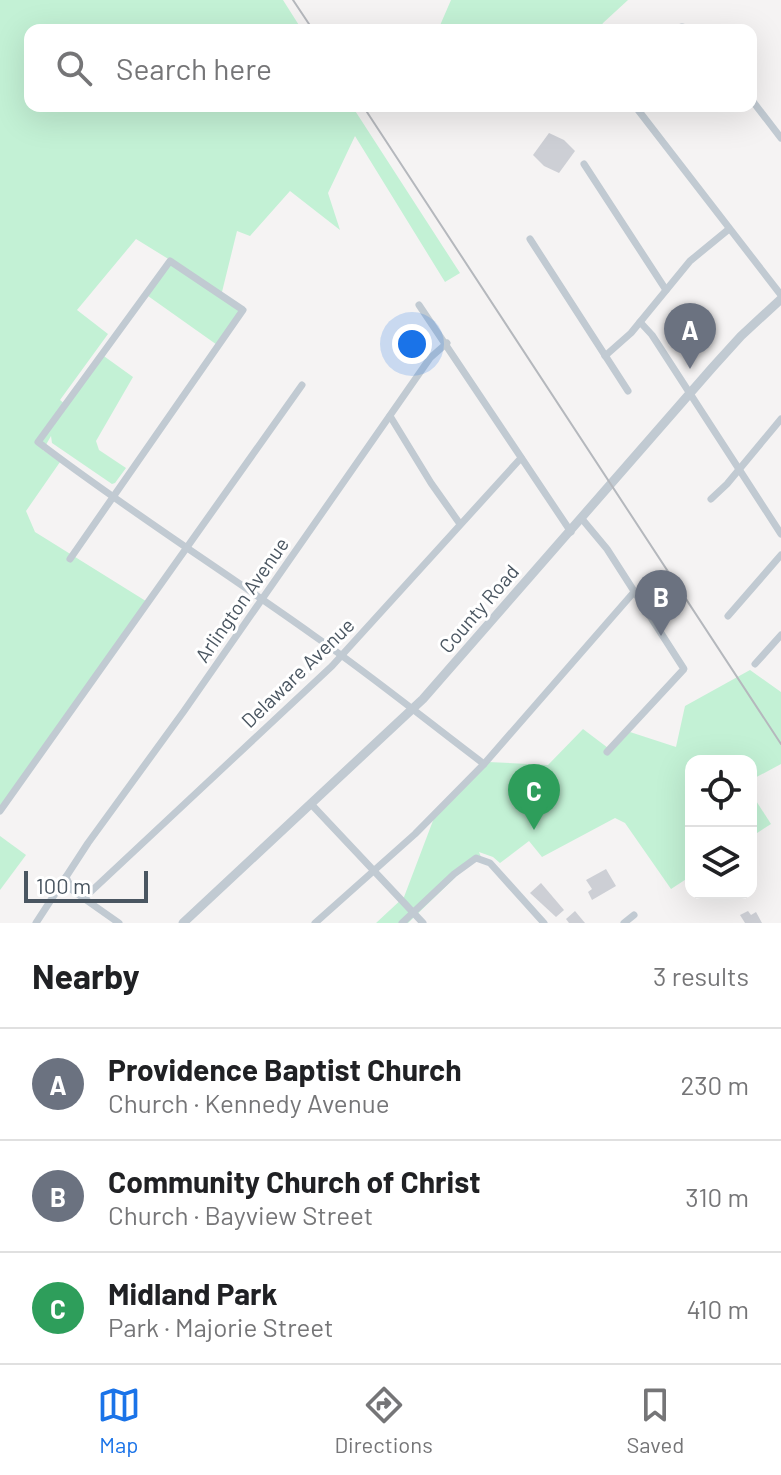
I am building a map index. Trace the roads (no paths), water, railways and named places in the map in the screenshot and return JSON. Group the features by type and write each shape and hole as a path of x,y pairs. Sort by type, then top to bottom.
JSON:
{"street":[{"path":"757,106 780,133"},
{"path":"640,112 781,297"},
{"path":"584,164 666,290"},
{"path":"605,356 640,322 690,261 729,229"},
{"path":"530,239 628,391"},
{"path":"70,559 114,495 243,310 170,261 38,442 59,458 114,495 342,656 484,764"},
{"name":"County Road","path":"183,923 414,708 741,336 781,297"},
{"path":"419,305 571,532"},
{"path":"640,322 781,534"},
{"name":"Arlington Avenue","path":"66,877 430,358 447,343"},
{"path":"0,811 302,385"},
{"path":"390,416 460,524"},
{"path":"711,499 781,419"},
{"name":"Delaware Avenue","path":"84,898 342,656 521,458"},
{"path":"582,519 607,549 684,671 607,752"},
{"path":"728,616 781,555"},
{"path":"315,923 436,813 484,764 634,592"},
{"path":"755,664 781,635"},
{"path":"311,804 423,923"},
{"path":"402,923 476,858 490,863 544,923"},
{"path":"66,877 72,890 119,923"},
{"path":"36,923 66,877"},
{"path":"624,923 634,915"}],"railway":[{"path":"293,0 309,24"},
{"path":"367,112 781,744"}],"place":[{"name":"Providence Baptist Church","path":"690,369"},
{"name":"Community Church of Christ","path":"661,636"},
{"name":"Midland Park","path":"534,830"}]}
